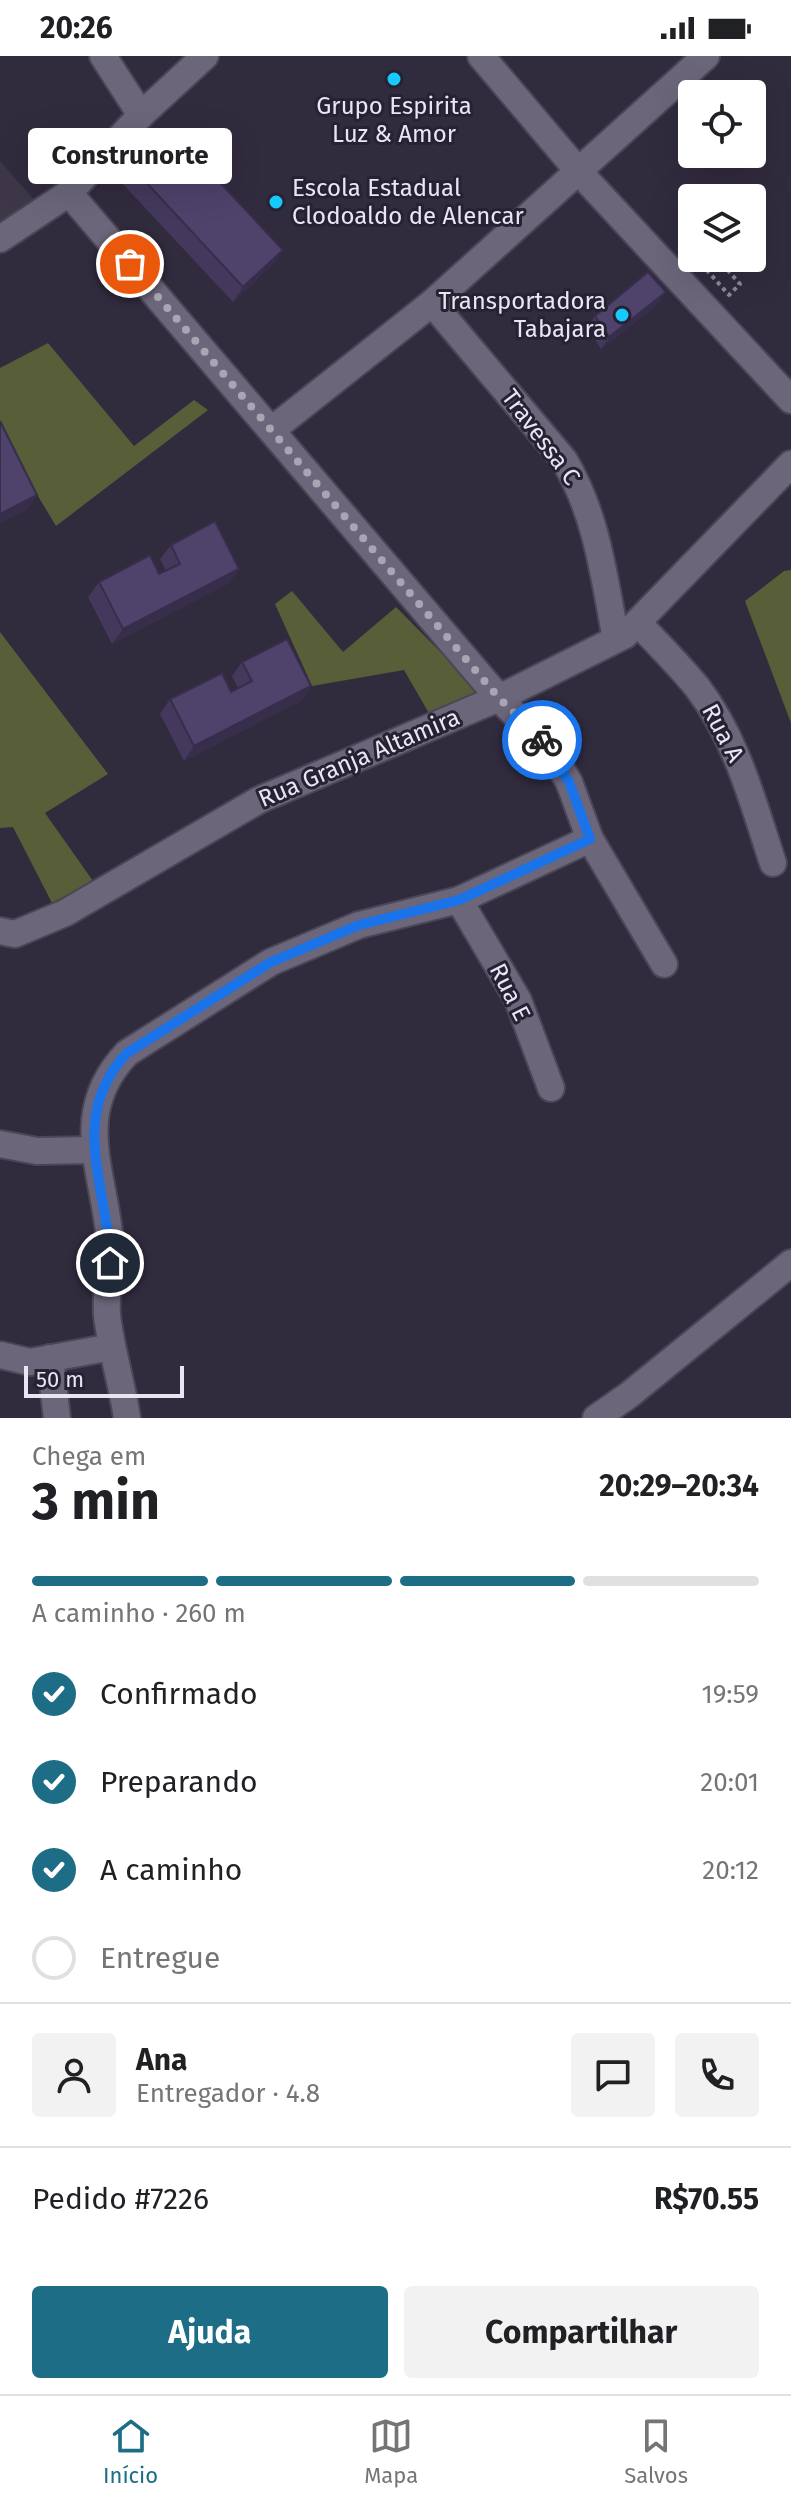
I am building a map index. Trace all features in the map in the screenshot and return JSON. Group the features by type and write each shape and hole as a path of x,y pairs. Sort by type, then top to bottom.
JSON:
{"street":[{"path":"103,56 141,115"},
{"path":"0,239 69,193 141,115 205,56"},
{"path":"481,56 579,172 791,400"},
{"path":"273,429 432,303 706,56"},
{"path":"69,193 499,698 552,753 569,782 590,839 664,964"},
{"name":"Travessa C","path":"432,303 564,460 578,483 594,525 616,639"},
{"name":"Rua Granja Altamira","path":"7,932 78,906 259,800 499,698 616,639 638,623 791,464"},
{"name":"Rua A","path":"638,623 675,662 710,707 742,766 773,863"},
{"path":"127,1418 112,1347 107,1299 110,1245 94,1150 100,1096 108,1076 127,1053 271,962 359,925 459,900 590,839"},
{"name":"Rua E","path":"459,900 518,1000 551,1088"},
{"path":"0,1144 37,1151 94,1150"},
{"path":"596,1418 629,1395 791,1263"},
{"path":"0,1355 30,1362 112,1347"},
{"path":"50,1358 57,1418"}],"path":[{"path":"709,272 729,295 740,284 729,272"}],"shaded area":[{"path":"0,161 37,203 0,229"}],"green space":[{"path":"48,343 134,446 194,400 208,410 56,526 0,433 0,368"},
{"path":"791,570 791,723 745,601 784,571"},
{"path":"292,591 343,652 396,607 482,694 430,715 404,670 312,686 275,604"},
{"path":"0,632 108,774 45,813 93,881 52,903 13,827 0,828"}],"building":[{"path":"170,129 283,250 243,287 131,166"},
{"name":"Transportadora Tabajara","path":"648,272 666,292 609,337 595,316"},
{"path":"0,421 37,495 0,514"},
{"path":"215,521 239,569 123,629 99,582 150,555 159,574 180,564 171,545"},
{"path":"287,639 311,686 194,746 170,699 222,673 231,692 252,681 242,662"}],"way so far":[{"path":"130,264 499,698 542,740"}],"place":[{"name":"Grupo Espirita Luz & Amor","path":"394,79"},
{"name":"Escola Estadual Clodoaldo de Alencar","path":"276,202"},
{"name":"Construnorte","path":"130,264"},
{"name":"Transportadora Tabajara","path":"622,315"}],"route":[{"path":"110,1263 108,1226 94,1150 95,1116 108,1076 118,1063 127,1053 271,962 359,925 459,900 590,839 569,782 542,740"}]}
